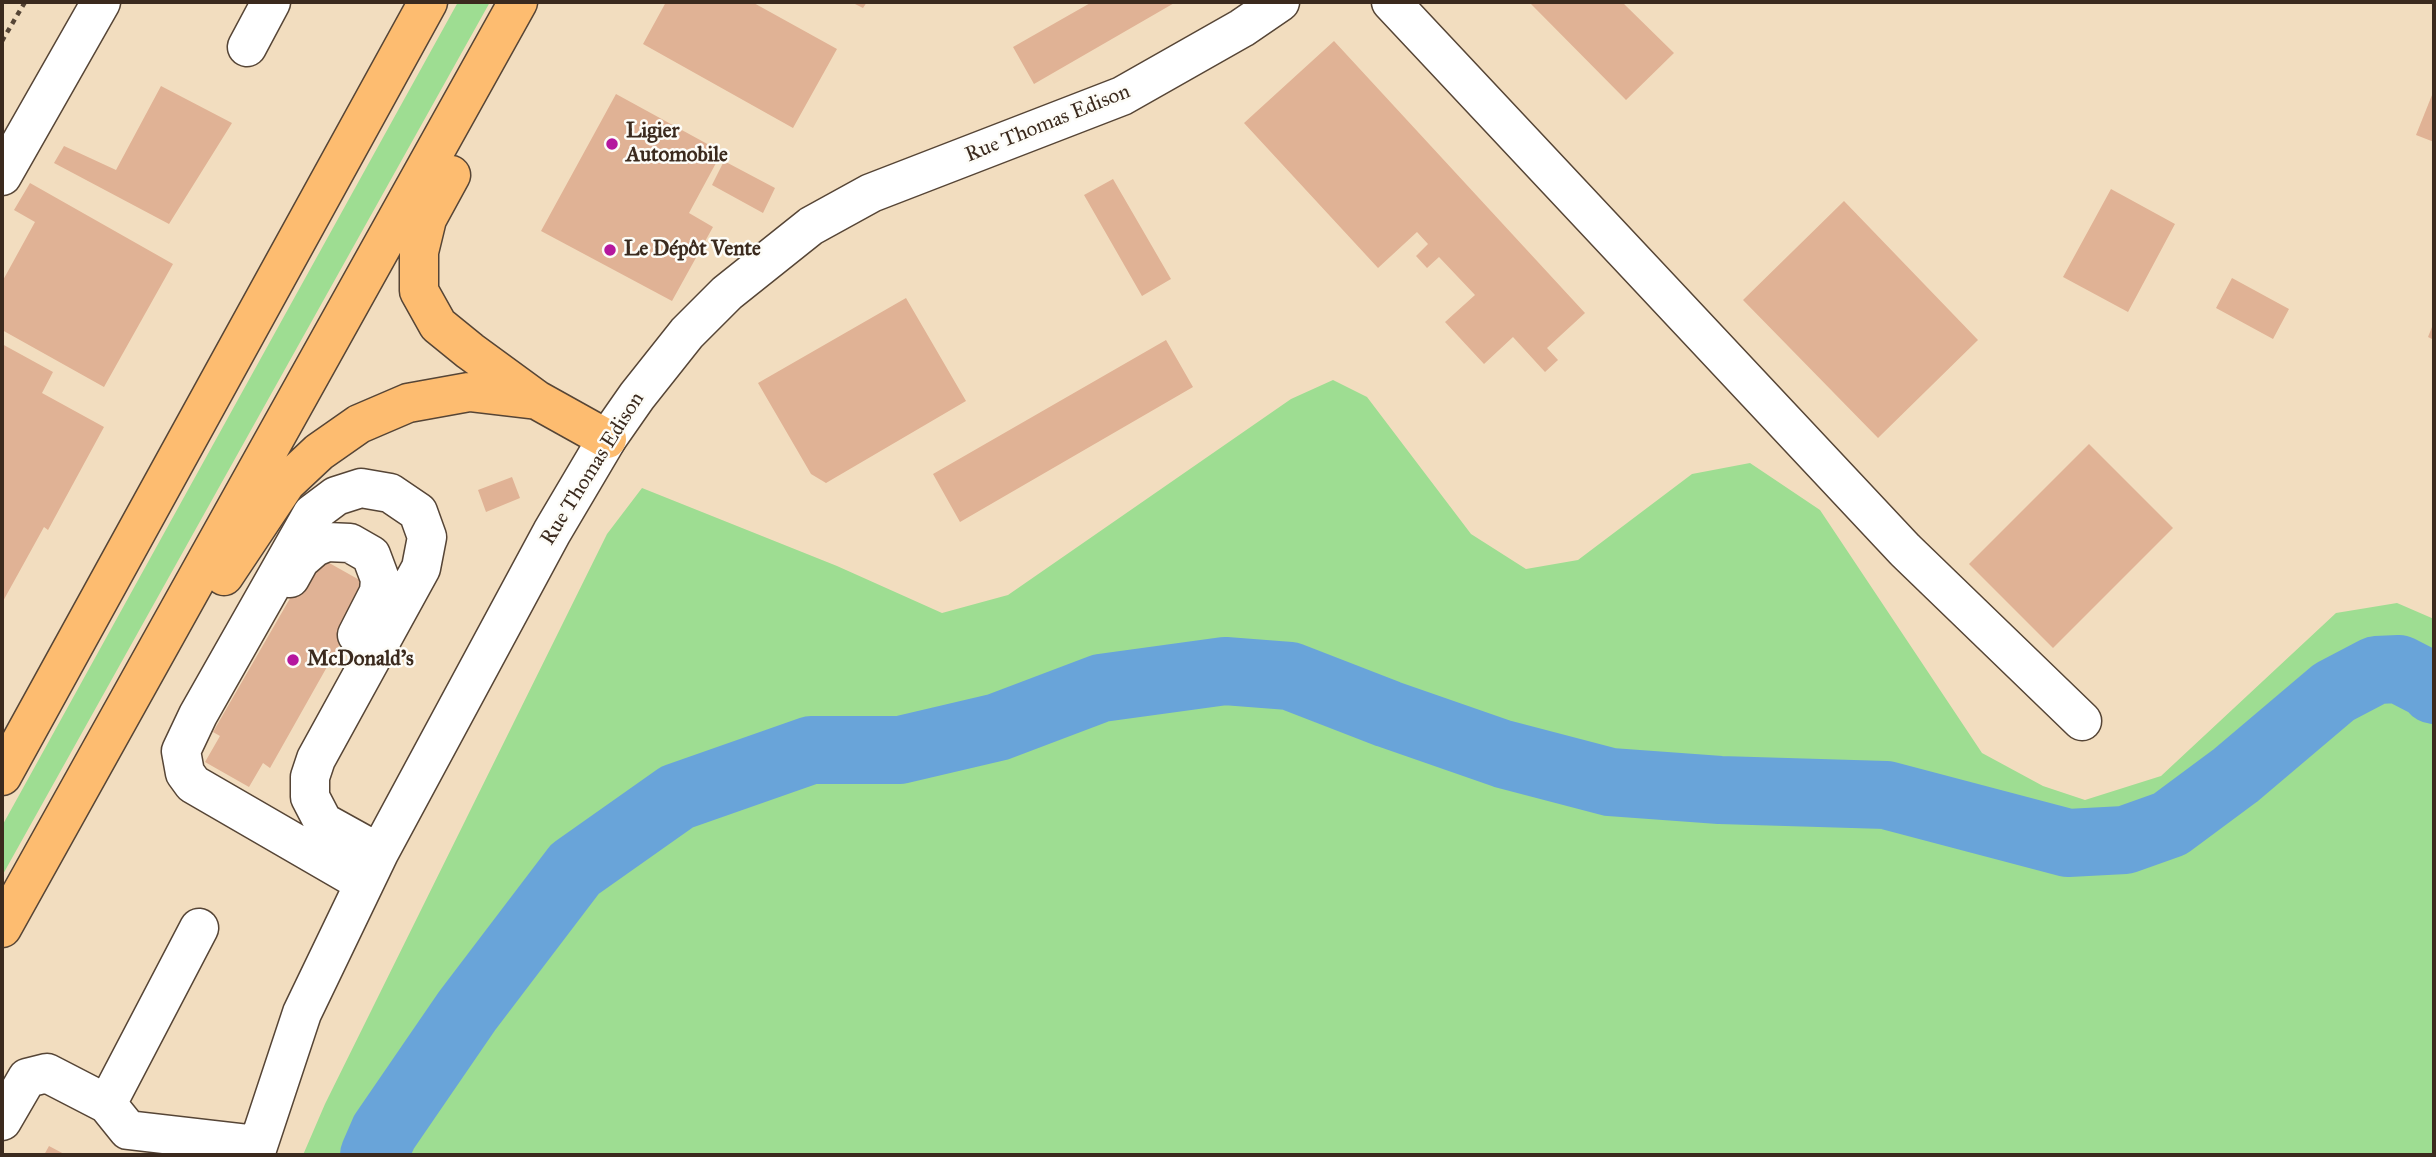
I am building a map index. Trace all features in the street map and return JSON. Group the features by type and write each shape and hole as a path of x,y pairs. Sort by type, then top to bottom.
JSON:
{"highway":[{"path":"2,776 428,2"},
{"path":"2,928 518,2"},
{"path":"547,2 427,219 419,252 419,291 438,325 470,351 537,400 607,439"},
{"path":"47,848 286,483 303,466 359,424 408,403 469,391 537,400"}],"street":[{"path":"2,176 102,2"},
{"path":"247,47 271,2"},
{"name":"Rue Thomas Edison","path":"257,1150 302,1013 372,868 546,544 607,439 687,332 744,278 811,226 871,193 1122,96 1242,28 1280,2"},
{"path":"1391,2 1905,551 2082,721"},
{"path":"323,822 310,797 310,777 316,759 421,568 427,537 418,512 390,493 361,488 335,496 312,514 198,715 181,751 185,773 194,784 372,868"},
{"path":"198,715 224,696 300,560 327,541 350,543 371,555 380,579 379,592 299,739 289,767 289,787 295,802 323,822 372,868"},
{"path":"120,1130 199,928"},
{"path":"2,1121 27,1078 47,1073 120,1130 257,1150"}],"path":[{"path":"2,41 25,2"}],"green space":[{"path":"458,2 490,2 2,876 2,826"},
{"path":"1333,380 1367,397 1471,534 1526,569 1578,560 1692,474 1750,463 1820,510 1982,753 2043,786 2085,800 2161,776 2336,613 2397,603 2434,619 2434,1155 303,1155 325,1104 607,534 642,488 837,566 942,613 1008,595 1291,399"}],"building":[{"path":"666,2 752,2 837,49 793,128 643,44"},
{"path":"851,2 867,2 863,8"},
{"path":"1092,2 1176,2 1034,84 1013,47"},
{"path":"1529,2 1622,2 1674,53 1626,100"},
{"path":"1334,41 1585,313 1547,348 1558,360 1545,372 1513,337 1484,364 1445,322 1475,295 1439,257 1427,268 1416,256 1428,244 1417,232 1378,268 1244,123"},
{"path":"161,86 232,123 169,224 54,163 64,146 116,170"},
{"path":"2434,90 2434,142 2416,135"},
{"path":"616,94 722,152 689,213 713,227 672,301 541,231"},
{"path":"724,161 775,188 763,213 712,185"},
{"path":"1113,179 1171,279 1142,296 1084,195"},
{"path":"30,183 173,264 104,387 2,330 2,282 35,222 14,210"},
{"path":"2111,189 2175,224 2128,312 2063,277"},
{"path":"1844,201 1978,340 1878,438 1743,300"},
{"path":"2232,278 2289,309 2273,339 2216,308"},
{"path":"906,298 966,401 826,483 811,474 758,383"},
{"path":"2434,322 2434,340 2428,337"},
{"path":"1166,340 1193,387 960,522 933,474"},
{"path":"2,344 53,372 42,393 104,427 48,530 44,527 2,603"},
{"path":"2089,444 2173,528 2053,648 1969,564"},
{"path":"512,477 520,498 486,512 478,490"},
{"name":"McDonald's","path":"315,555 372,587 270,768 263,763 249,787 205,762 220,736 213,732"},
{"path":"49,1146 66,1155 44,1155"}],"waterway":[{"path":"374,1155 384,1132 467,1011 575,869 677,797 811,750 900,750 998,727 1101,688 1225,671 1290,676 1503,754 1610,782 1720,790 1886,795 2068,843 2125,840 2170,824 2236,775 2334,692 2376,670 2399,669 2430,685 2434,690"}],"place":[{"name":"Ligier Automobile","path":"612,144"},
{"name":"Le Dépôt Vente","path":"610,250"},
{"name":"McDonald's","path":"293,660"}]}
